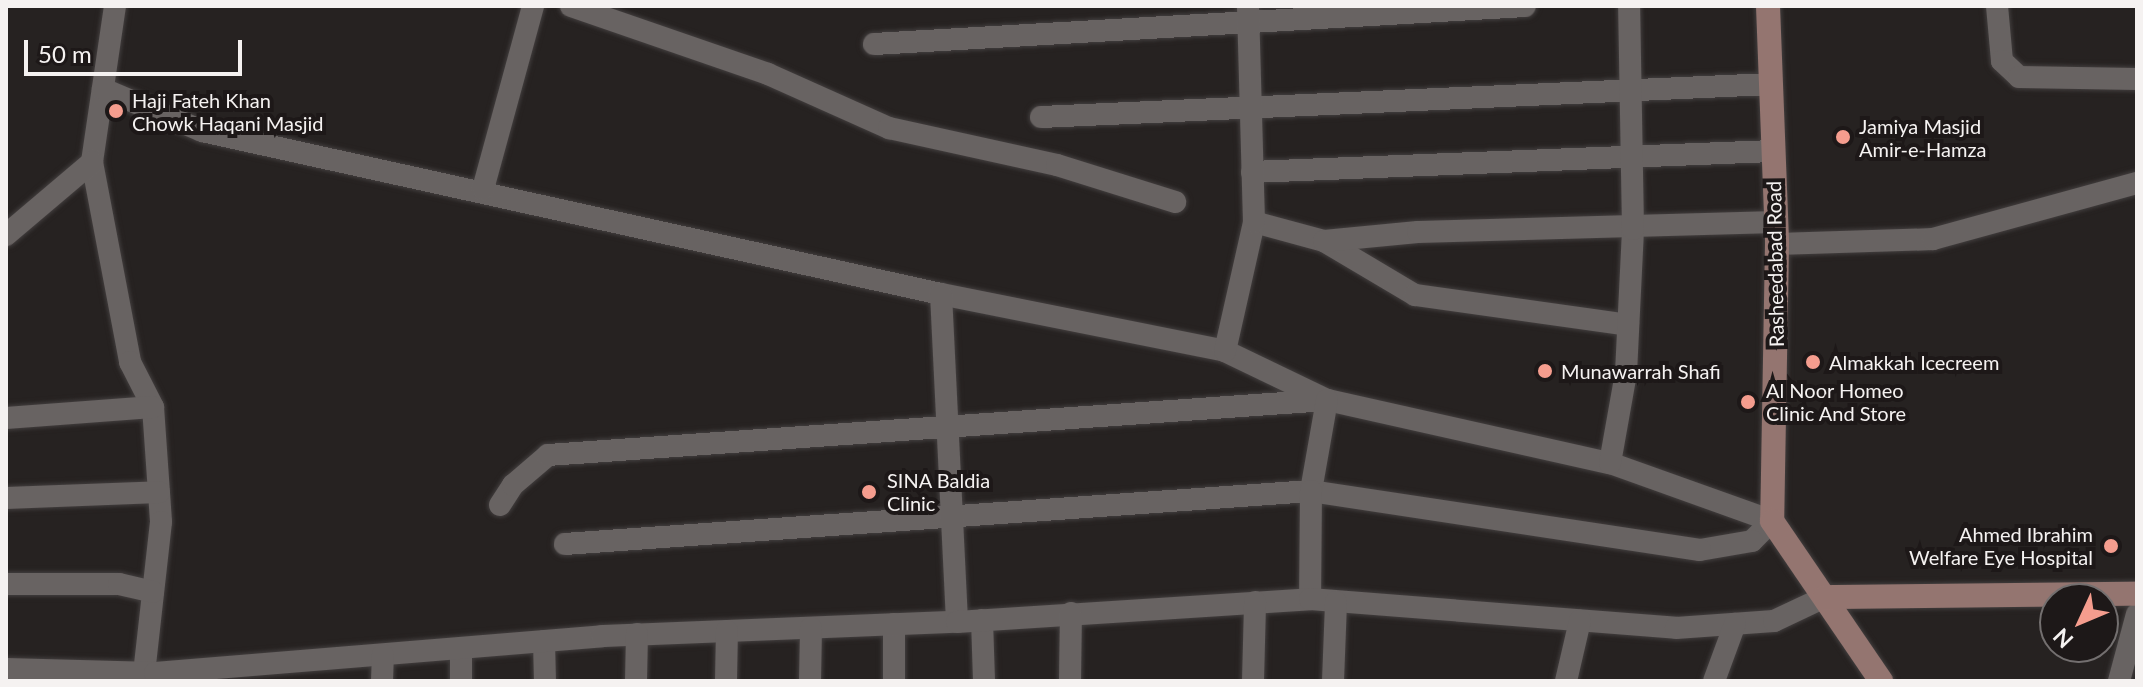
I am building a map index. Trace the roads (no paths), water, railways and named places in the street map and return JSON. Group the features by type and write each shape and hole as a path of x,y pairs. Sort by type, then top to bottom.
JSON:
{"main road":[{"name":"Rasheedabad Road","path":"1768,6 1776,233 1772,521"},
{"path":"1772,521 1881,681"},
{"path":"1825,597 2137,594"}],"street":[{"path":"115,6 92,162 130,362 153,407 159,492 151,675"},
{"path":"483,189 533,6"},
{"path":"571,6 768,74 889,128 1057,165 1175,202"},
{"path":"874,44 1248,14 1525,6"},
{"path":"1610,463 1628,325 1633,229 1629,6"},
{"path":"1997,6 2002,61 2019,77 2137,79"},
{"path":"1225,351 1254,222 1248,14"},
{"path":"1041,117 1250,105 1771,84"},
{"path":"103,89 202,131 483,189 941,294 1225,351 1327,400 1610,463 1772,521 1752,541 1700,550 1311,491 565,544"},
{"path":"1252,172 1773,151"},
{"path":"6,235 92,162"},
{"path":"1324,241 1418,232 1633,229 1933,239 2137,183"},
{"path":"1254,222 1324,241 1415,295 1628,325"},
{"path":"941,294 957,622"},
{"path":"500,505 513,485 548,455 1327,400"},
{"path":"1310,599 1311,491 1327,400"},
{"path":"6,418 153,407"},
{"path":"6,498 159,492"},
{"path":"6,584 119,584 153,592"},
{"path":"6,669 92,677 302,671 383,655 637,634 957,622 1310,599 1676,628 1774,621 1825,597"},
{"path":"1253,681 1255,602"},
{"path":"1333,681 1336,602"},
{"path":"1070,681 1071,613"},
{"path":"2119,681 2137,614"},
{"path":"982,620 984,681"},
{"path":"1566,681 1580,621"},
{"path":"894,624 894,681"},
{"path":"1714,681 1735,624"},
{"path":"810,681 811,628"},
{"path":"726,681 727,631"},
{"path":"636,681 637,634"},
{"path":"544,641 545,681"},
{"path":"461,648 461,681"},
{"path":"382,681 383,655"}],"place":[{"name":"Haji Fateh Khan Chowk Haqani Masjid","path":"116,111"},
{"name":"Jamiya Masjid Amir-e-Hamza","path":"1843,137"},
{"name":"Almakkah Icecreem","path":"1813,362"},
{"name":"Munawarrah Shafi","path":"1545,371"},
{"name":"Al Noor Homeo Clinic And Store","path":"1748,402"},
{"name":"SINA Baldia Clinic","path":"869,492"},
{"name":"Ahmed Ibrahim Welfare Eye Hospital","path":"2111,546"}]}
